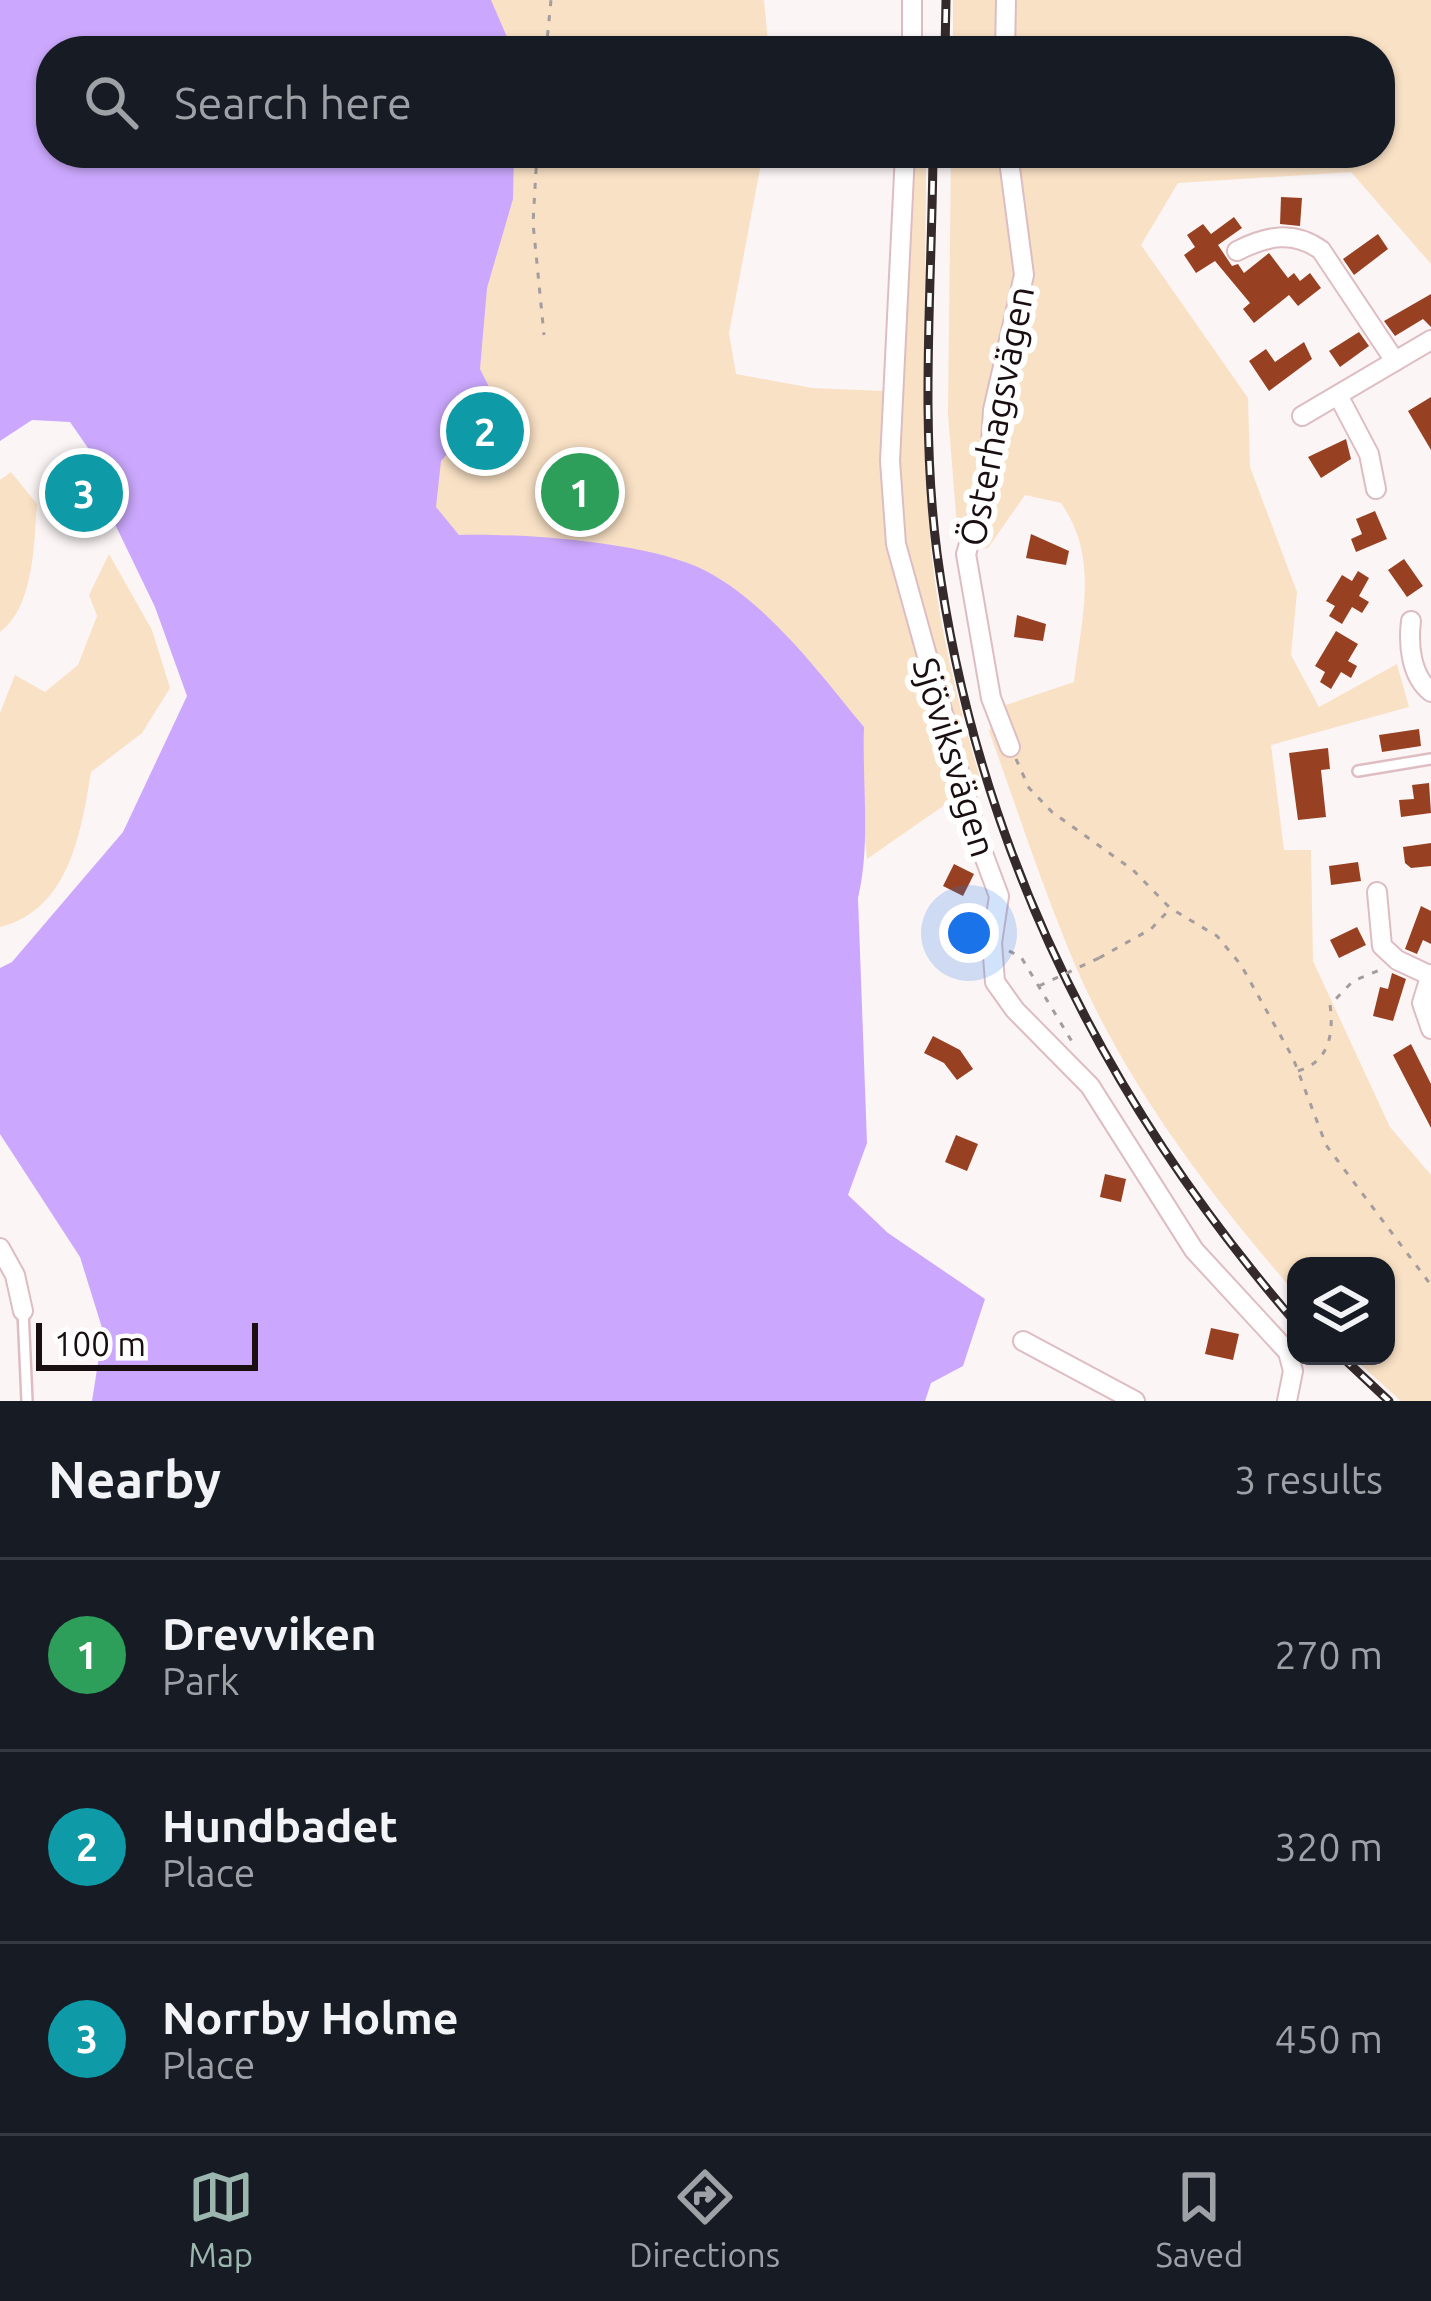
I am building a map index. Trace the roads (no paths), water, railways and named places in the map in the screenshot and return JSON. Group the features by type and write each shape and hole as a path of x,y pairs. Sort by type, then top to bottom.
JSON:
{"street":[{"path":"912,0 912,36"},
{"path":"1005,36 1006,0"},
{"name":"Sjöviksvägen","path":"904,168 890,461 896,544 965,797 999,896 992,943 995,982 1015,1010 1090,1086 1194,1250 1288,1352 1293,1371 1287,1401"},
{"name":"Österhagsvägen","path":"1010,168 1024,275 993,410 989,476 966,554 992,698 1010,747"},
{"path":"1237,251 1264,237 1305,239 1321,250 1395,361"},
{"path":"1302,416 1431,340"},
{"path":"1340,397 1369,454 1376,489"},
{"path":"1411,621 1408,645 1422,685 1431,692"},
{"path":"1377,892 1382,946 1397,960 1430,974 1421,1003 1431,1028"},
{"path":"0,1247 15,1275 23,1311"},
{"path":"1023,1341 1136,1401"}],"lane":[{"path":"1358,771 1431,759"},
{"path":"23,1311 27,1401"}],"railway":[{"path":"945,36 946,0"},
{"path":"933,168 928,404 932,504 956,661 983,766 1017,867 1059,965 1108,1059 1164,1150 1287,1312"},
{"path":"1351,1365 1389,1401"}],"place":[{"name":"Hundbadet","path":"485,431"},
{"name":"Drevviken","path":"580,492"},
{"name":"Norrby Holme","path":"84,493"}]}
